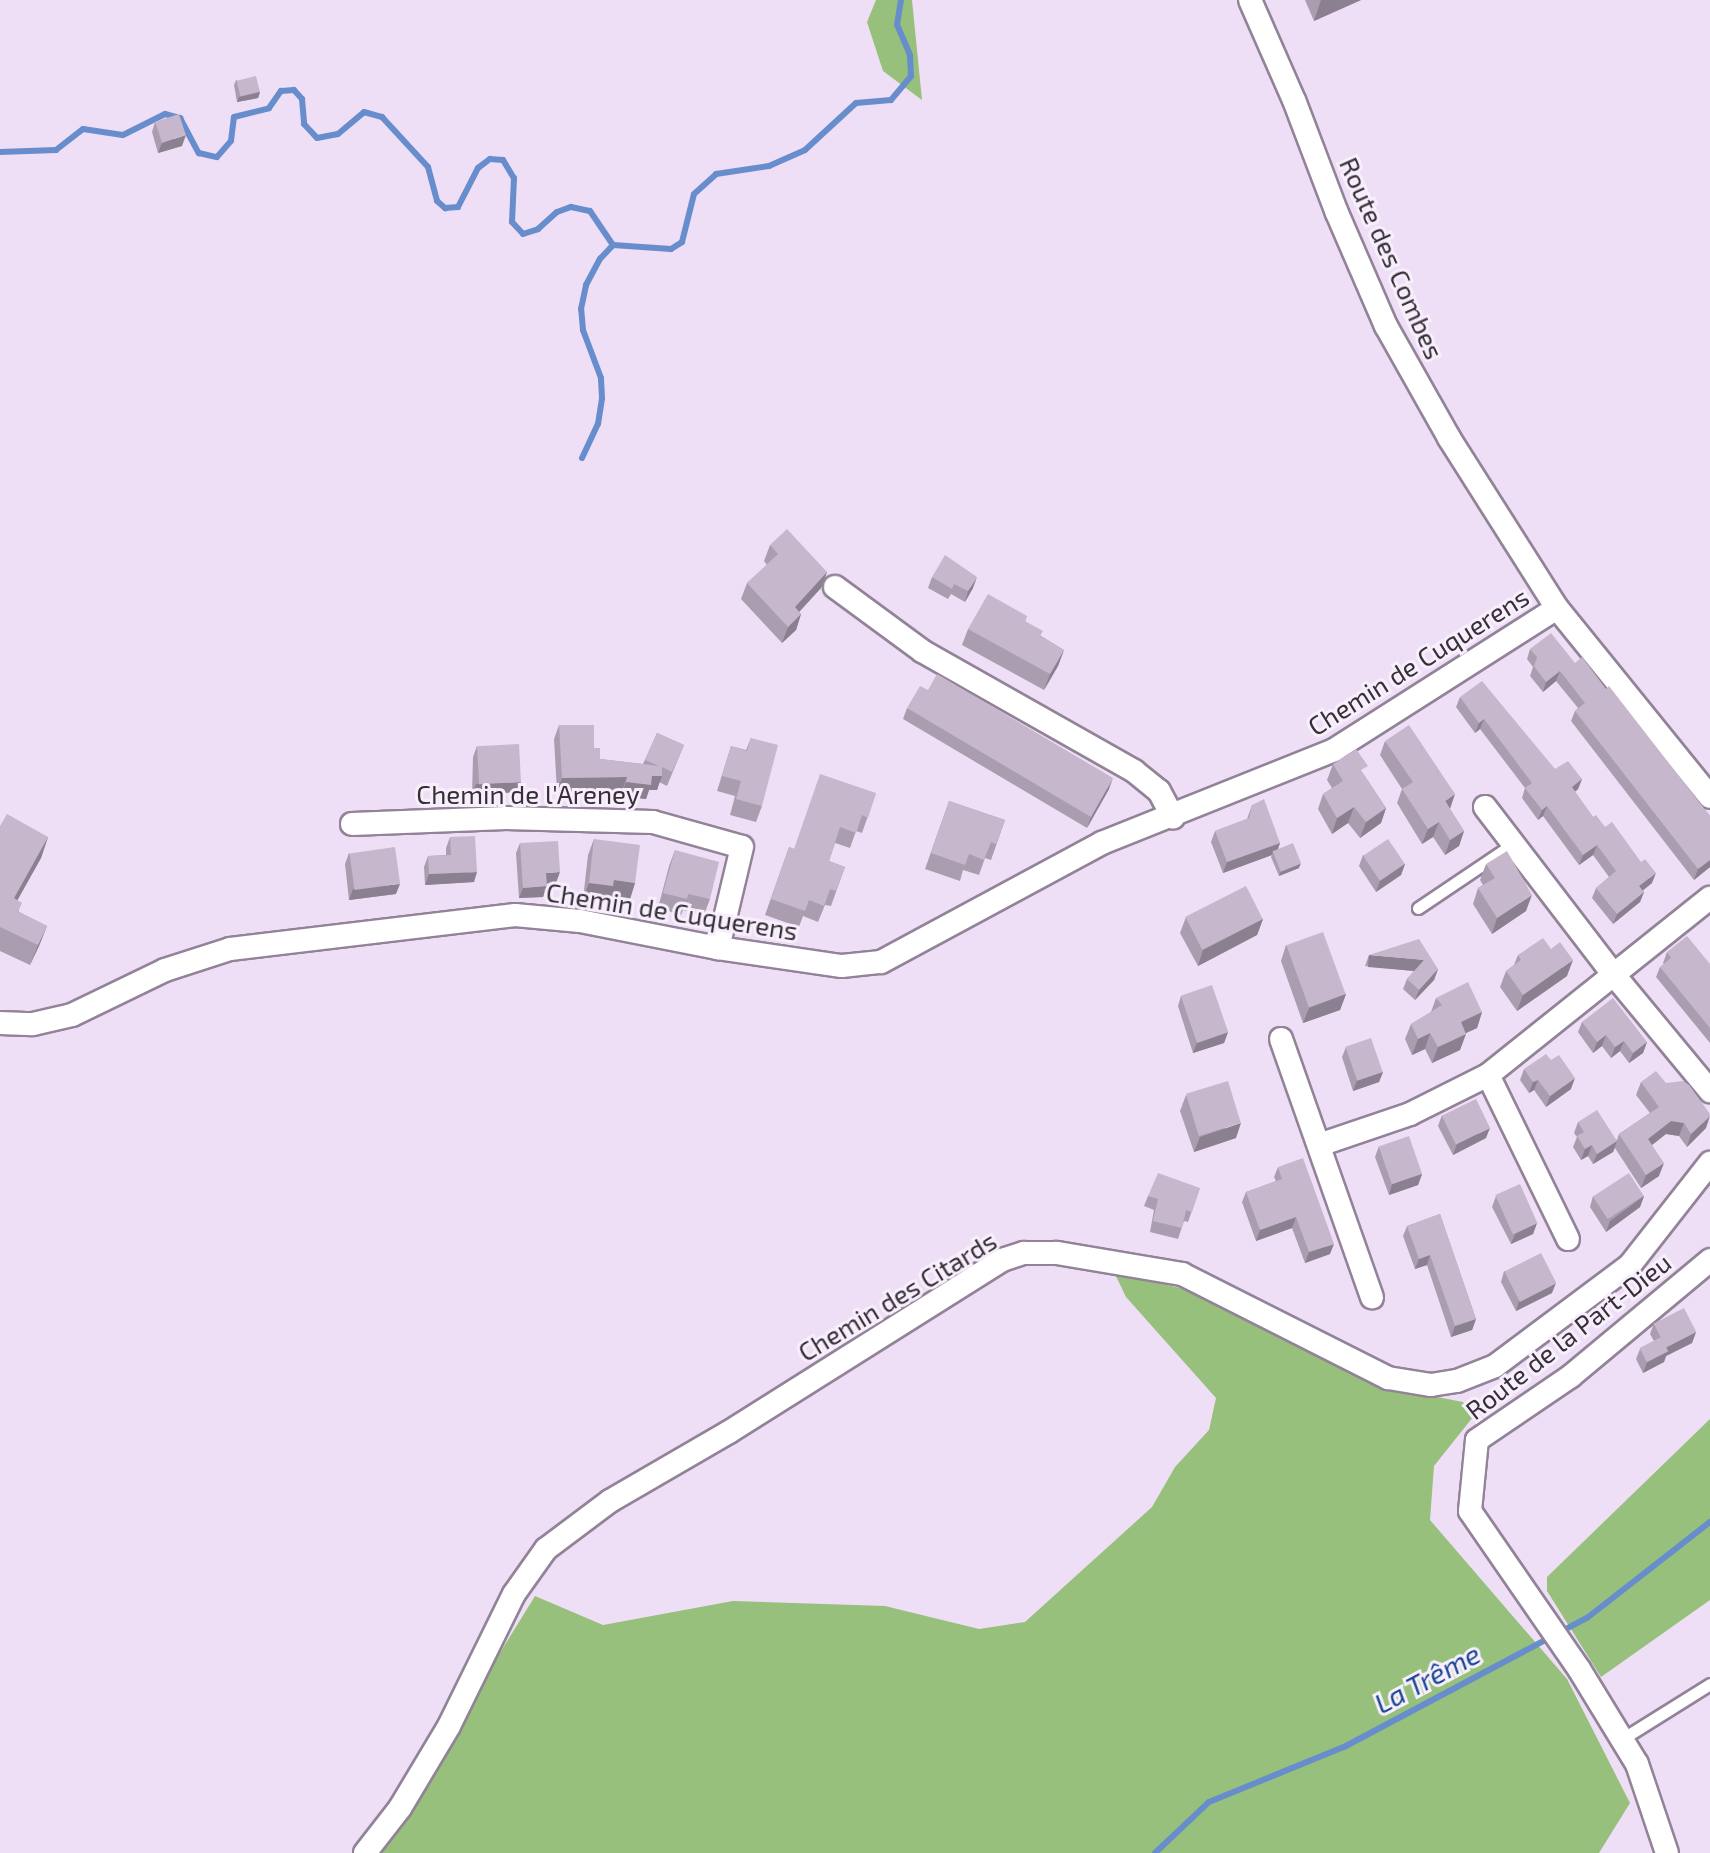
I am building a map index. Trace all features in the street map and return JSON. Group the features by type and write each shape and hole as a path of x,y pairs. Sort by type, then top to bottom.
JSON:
{"street":[{"name":"Route des Combes","path":"1250,0 1386,326 1449,438 1557,608"},
{"path":"835,587 922,651 1134,771 1159,791 1173,817"},
{"name":"Chemin de Cuquerens","path":"0,1023 33,1024 72,1015 165,970 230,949 515,915 580,921 718,948 842,966 881,962 1102,843 1334,750 1557,608 1710,797"},
{"path":"1485,807 1614,975 1710,1091"},
{"name":"Chemin de l'Areney","path":"352,824 506,818 653,822 742,847 718,948"},
{"path":"1319,1145 1410,1114 1488,1075 1710,898"},
{"path":"1281,1039 1372,1297"},
{"path":"1488,1075 1568,1239"},
{"name":"Chemin des Citards","path":"365,1853 400,1808 442,1738 514,1594 546,1549 610,1501 729,1432 1002,1260 1024,1253 1048,1253 1182,1274 1388,1378 1431,1385 1457,1381 1495,1366 1630,1265 1710,1163"},
{"name":"Route de la Part-Dieu","path":"1667,1853 1637,1764 1579,1669 1470,1511 1477,1440 1571,1376 1710,1260"}],"lane":[{"path":"1418,908 1513,844"},
{"path":"1622,1739 1710,1684"}],"green space":[{"path":"876,0 912,0 922,100 883,71 867,22"},
{"path":"1114,1272 1188,1290 1375,1385 1463,1402 1473,1417 1434,1466 1430,1520 1567,1679 1630,1803 1599,1853 371,1853 385,1839 535,1596 603,1625 733,1601 885,1606 979,1629 1025,1622 1152,1507 1175,1467 1209,1430 1216,1398 1126,1297"},
{"path":"1710,1419 1710,1600 1601,1677 1547,1591 1547,1577"}],"building":[{"path":"256,76 260,92 240,96 237,81"},
{"path":"179,114 186,135 162,143 155,122"},
{"path":"787,529 827,572 795,607 801,614 788,627 747,583 778,554 770,545"},
{"path":"945,555 977,577 968,591 954,584 952,589 932,577"},
{"path":"988,594 1027,616 1025,621 1043,631 1040,636 1064,650 1050,674 968,629"},
{"path":"1551,633 1575,663 1582,657 1606,689 1609,686 1710,816 1710,860 1698,869 1575,711 1585,703 1560,671 1546,682 1534,666 1537,657 1530,649"},
{"path":"937,674 1113,778 1091,817 907,708 920,686 928,690"},
{"path":"1482,681 1555,769 1568,761 1582,779 1572,787 1593,817 1596,815 1605,827 1612,822 1641,862 1645,859 1656,873 1639,886 1644,892 1617,914 1596,888 1616,871 1597,845 1583,855 1547,806 1542,810 1525,788 1532,783 1484,719 1479,723 1460,697"},
{"path":"559,725 594,725 594,748 600,748 600,759 659,766 645,760 657,733 684,745 672,772 662,767 662,776 652,776 651,785 626,782 627,777 562,778"},
{"path":"1409,725 1455,794 1445,801 1464,831 1450,840 1439,822 1428,829 1402,789 1413,782 1385,741"},
{"path":"751,738 778,745 762,806 736,799 741,781 722,776 731,746 747,751"},
{"path":"519,744 521,782 479,784 477,746"},
{"path":"1356,749 1368,766 1361,770 1386,808 1366,822 1354,807 1337,818 1323,794 1343,781 1333,764"},
{"path":"820,774 876,793 868,818 862,815 856,833 840,827 829,861 845,867 836,891 830,889 824,906 809,900 805,911 771,899 789,847 794,849"},
{"path":"1264,799 1280,843 1227,862 1215,831 1249,818 1252,805"},
{"path":"949,801 1005,820 996,844 991,842 984,860 969,854 965,865 931,853"},
{"path":"7,814 48,837 14,898 22,903 18,912 47,926 38,945 0,927 0,826"},
{"path":"475,836 477,872 429,874 428,856 451,855 450,837"},
{"path":"594,839 640,845 635,883 614,880 613,886 589,883"},
{"path":"1388,839 1405,864 1380,881 1363,856"},
{"path":"558,841 560,872 546,873 547,886 523,888 520,843"},
{"path":"1293,843 1301,863 1281,872 1273,851"},
{"path":"395,847 400,884 355,890 349,853"},
{"path":"675,850 719,862 710,899 688,894 687,899 663,893"},
{"path":"1507,851 1532,895 1497,918 1478,888 1495,878 1486,864"},
{"path":"1246,886 1263,919 1202,950 1185,917"},
{"path":"1323,932 1346,994 1309,1007 1286,945"},
{"path":"1687,936 1710,964 1710,1028 1660,967 1671,958 1667,952"},
{"path":"1543,938 1551,949 1560,942 1573,960 1523,995 1506,971 1521,960 1518,955"},
{"path":"1419,939 1438,969 1419,990 1407,979 1424,960 1369,955"},
{"path":"1468,982 1482,1012 1461,1022 1466,1034 1438,1047 1430,1033 1418,1039 1411,1024 1442,1005 1436,998"},
{"path":"1212,985 1228,1032 1197,1043 1181,996"},
{"path":"1613,998 1647,1042 1633,1053 1624,1041 1615,1047 1606,1035 1597,1042 1582,1022"},
{"path":"1371,1038 1383,1072 1357,1081 1345,1047"},
{"path":"1546,1054 1551,1060 1559,1055 1575,1078 1550,1096 1538,1080 1533,1082 1524,1069"},
{"path":"1656,1071 1666,1083 1683,1081 1689,1085 1710,1116 1691,1134 1684,1123 1671,1121 1648,1139 1664,1163 1646,1175 1619,1134 1659,1107 1641,1082"},
{"path":"1228,1081 1241,1123 1199,1136 1186,1094"},
{"path":"1476,1099 1490,1128 1456,1144 1442,1116"},
{"path":"1597,1110 1617,1141 1597,1154 1592,1145 1585,1149 1577,1136 1584,1132 1578,1122"},
{"path":"1409,1136 1422,1174 1392,1184 1379,1146"},
{"path":"1303,1158 1334,1244 1309,1252 1296,1217 1260,1230 1246,1192 1282,1179 1278,1167"},
{"path":"1158,1173 1200,1188 1192,1212 1186,1210 1182,1228 1153,1221 1158,1199 1148,1196"},
{"path":"1629,1173 1644,1196 1608,1219 1593,1196"},
{"path":"1520,1184 1537,1223 1513,1234 1495,1195"},
{"path":"1440,1214 1476,1319 1455,1326 1430,1255 1419,1259 1407,1226"},
{"path":"1541,1253 1556,1283 1520,1302 1504,1272"},
{"path":"1684,1308 1696,1332 1666,1347 1654,1323"},
{"path":"1661,1337 1668,1351 1647,1362 1640,1348"}],"waterway":[{"path":"582,458 598,424 602,398 601,378 583,330 581,309 586,285 600,259 613,245 671,249 682,242 694,194 716,174 769,166 805,150 856,103 891,100 911,76 910,55 897,25 901,0"},
{"path":"0,152 56,150 83,129 123,135 165,114 180,118 199,153 217,157 231,141 234,117 269,108 281,91 294,90 302,99 304,124 317,138 338,134 364,112 382,117 428,167 437,201 445,208 458,207 478,168 490,159 503,160 514,178 512,222 523,234 538,229 557,212 571,207 590,211 613,245"},
{"name":"La Trême","path":"1155,1853 1209,1802 1344,1747 1587,1618 1710,1522"}]}
